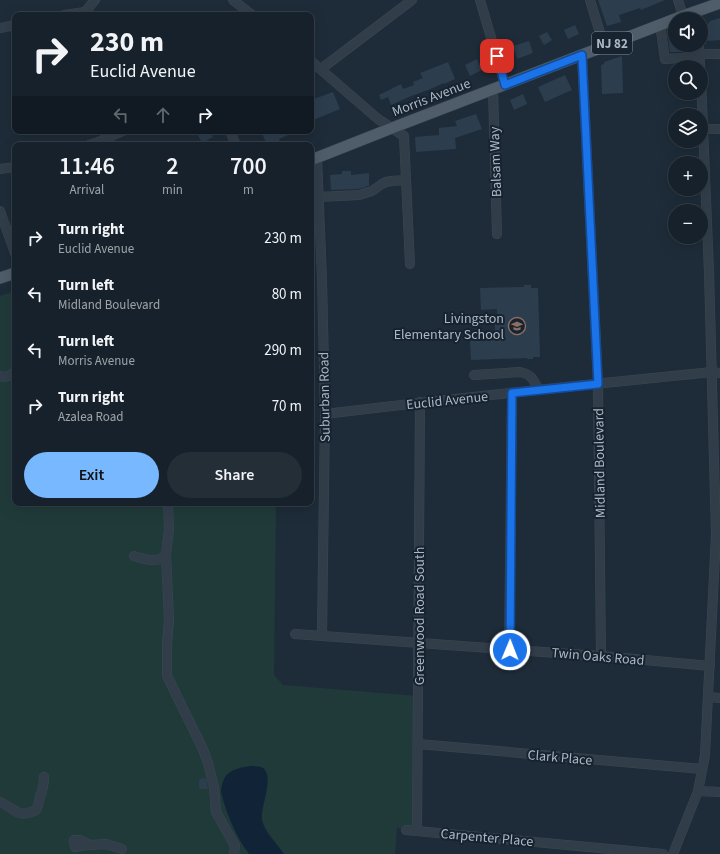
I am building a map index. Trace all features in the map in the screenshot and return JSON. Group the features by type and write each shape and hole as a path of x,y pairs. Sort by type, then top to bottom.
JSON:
{"main road":[{"name":"Morris Avenue","path":"704,12 720,3"},
{"name":"Morris Avenue","path":"314,159 668,21"},
{"path":"0,277 12,274"}],"street":[{"path":"89,12 95,0"},
{"path":"233,0 248,12"},
{"path":"321,69 412,0"},
{"path":"480,0 505,85"},
{"path":"590,0 604,46"},
{"path":"678,0 682,12"},
{"path":"660,24 665,60 700,52 720,54"},
{"path":"0,28 12,26"},
{"name":"Midland Boulevard","path":"582,55 598,384 601,656"},
{"path":"314,63 378,119 404,136 410,264"},
{"name":"Balsam Way","path":"493,90 497,234"},
{"path":"708,129 720,129"},
{"path":"98,142 116,134"},
{"path":"673,854 698,791 705,755 710,666 717,585 716,372 710,305 704,148"},
{"name":"Suburban Road","path":"314,159 318,197 322,280 325,414 322,635"},
{"path":"0,169 12,167"},
{"path":"318,197 360,195 372,191 386,182 406,180"},
{"path":"0,211 12,245"},
{"path":"710,305 720,305"},
{"path":"474,375 520,372 528,374 539,390"},
{"name":"Euclid Avenue","path":"325,414 420,402 716,372"},
{"path":"0,376 3,377 12,375"},
{"path":"510,650 512,393"},
{"name":"Greenwood Road South","path":"417,831 420,402"},
{"path":"168,506 169,529 166,555 169,619 167,676 202,747 214,787 216,812 235,846 234,854"},
{"path":"134,556 154,560 162,559 166,555"},
{"name":"Twin Oaks Road","path":"294,634 601,656 710,666"},
{"path":"708,697 720,698"},
{"name":"Clark Place","path":"418,744 702,769"},
{"path":"2,805 24,814 36,810 43,790 44,777"},
{"path":"698,791 720,792"},
{"name":"Carpenter Place","path":"406,830 663,854"},
{"path":"90,845 106,844 122,849"}],"green space":[{"path":"12,292 12,506 276,506 274,675 283,685 417,696 416,829 397,828 395,854 0,854 0,296"}],"water":[{"path":"251,766 262,767 266,772 268,778 262,820 268,834 284,854 249,854 237,835 228,814 221,792 225,777 233,770"}],"building":[{"path":"598,0 665,0 641,10 640,8 619,15 621,22 607,26"},
{"path":"720,18 720,40 708,41 708,24 710,21"},
{"path":"575,25 579,34 568,39 564,30"},
{"path":"547,32 552,40 544,45 539,36"},
{"path":"529,41 533,53 517,59 513,46"},
{"path":"622,56 623,93 602,94 601,65 604,64 604,62"},
{"path":"477,59 482,70 470,76 465,65"},
{"path":"448,62 455,79 391,105 388,97 381,100 379,95 401,84 403,89 414,85 413,82 423,78 420,73"},
{"path":"565,75 572,90 545,102 538,87"},
{"path":"333,92 340,109 314,120 314,99"},
{"path":"523,94 527,104 514,110 510,100"},
{"path":"476,114 482,129 455,138 456,149 416,152 415,137 439,135 439,128 457,126 455,121"},
{"path":"198,134 212,134 213,137 202,142"},
{"path":"262,134 290,134 279,139 280,142 266,142"},
{"path":"342,171 351,171 351,175 369,173 369,186 358,189 331,190 330,175 342,174"},
{"name":"Livingston Elementary School","path":"524,285 531,285 531,288 538,288 540,357 533,357 533,359 471,360 470,341 495,340 497,309 481,310 480,288 524,287"},
{"path":"206,778 208,789 199,789 199,779"}],"place":[{"name":"Livingston Elementary School","path":"517,326"}],"route":[{"path":"497,56 505,85 582,55 598,384 512,393 510,650"}]}
